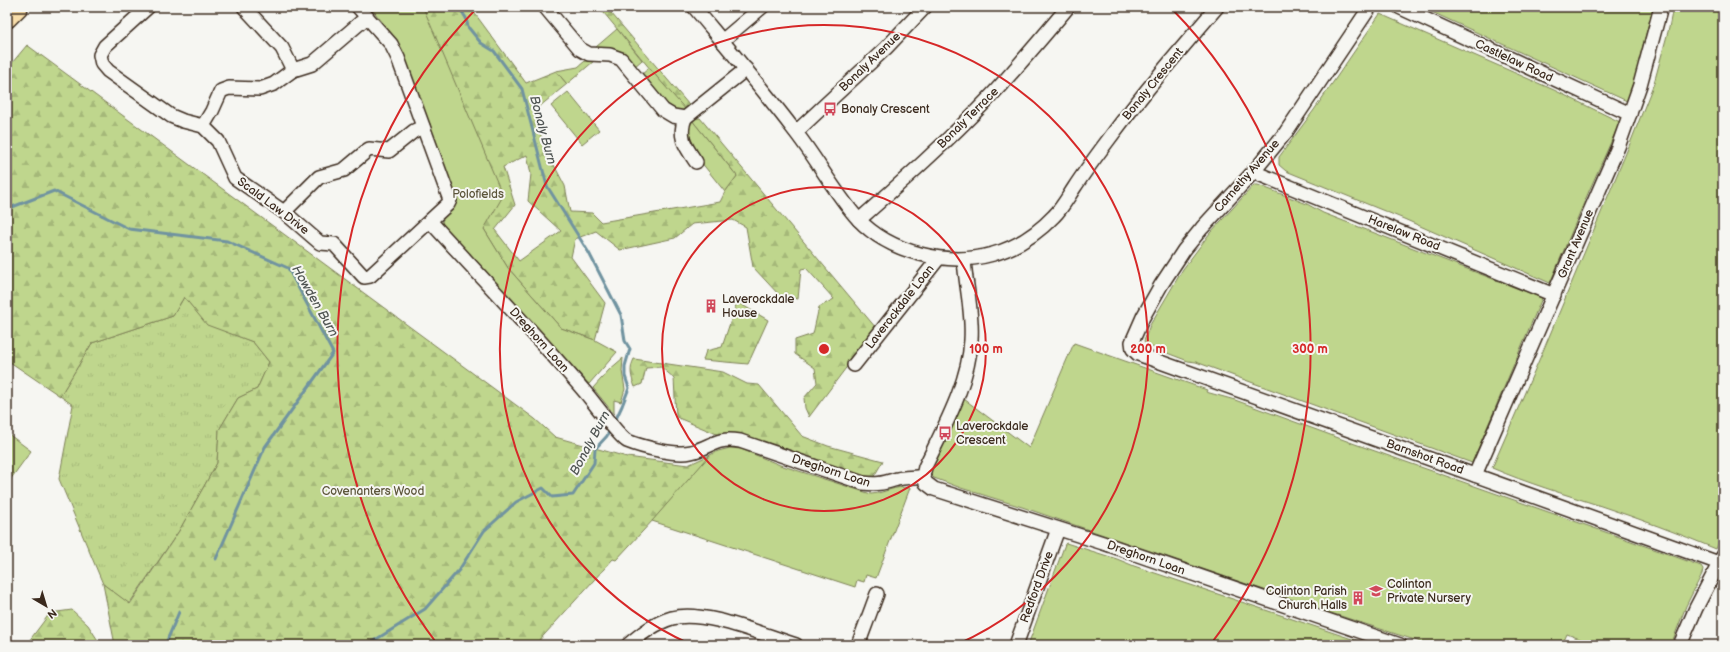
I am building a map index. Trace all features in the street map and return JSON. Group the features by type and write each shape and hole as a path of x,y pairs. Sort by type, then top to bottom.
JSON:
{"highway":[{"path":"7,18 18,7"}],"street":[{"path":"148,7 105,46 100,55 102,64 108,71 171,116 203,126 221,91 229,88 260,89 274,84 293,70 312,64 362,12"},
{"path":"244,7 282,48 293,70"},
{"path":"545,7 580,48 589,54 610,55 621,59 663,110 673,116 685,118"},
{"name":"Bonaly Crescent","path":"694,7 796,132 845,203 859,220 881,239 906,251 938,259 964,260 1010,248 1034,235 1055,214 1132,108 1217,7"},
{"path":"722,41 762,7"},
{"name":"Bonaly Avenue","path":"796,132 876,58 925,7"},
{"name":"Bonaly Terrace","path":"859,220 918,168 987,100 1020,64 1068,7"},
{"name":"Carnethy Avenue","path":"1133,349 1132,342 1143,317 1161,285 1184,250 1214,213 1255,170 1304,106 1370,7"},
{"name":"Castlelaw Road","path":"1398,7 1630,114"},
{"name":"Grant Avenue","path":"1475,474 1554,295 1630,114 1640,85 1661,7"},
{"name":"Scald Law Drive","path":"203,126 218,141 235,178 284,212 320,243 334,244 364,276 370,276 448,204 450,200 398,58 391,44 362,12"},
{"path":"696,162 682,138 681,128 685,118 746,69"},
{"path":"284,212 319,177 344,170 369,149 389,150 414,131 423,127"},
{"name":"Harelaw Road","path":"1255,170 1261,175 1554,295"},
{"name":"Dreghorn Loan","path":"430,221 530,330 625,440 674,454 694,451 714,442 728,439 740,440 862,483 875,485 898,479 912,479 923,476 926,484 934,489 1058,529 1400,645"},
{"name":"Laverockdale Loan","path":"854,365 865,357 938,259"},
{"path":"923,476 925,467 957,397 967,367 971,341 971,316 964,260"},
{"name":"Barnshot Road","path":"1133,349 1138,354 1721,560"},
{"name":"Redford Drive","path":"1016,645 1058,529"},
{"path":"1680,645 1696,608 1721,560"},
{"path":"858,645 877,594"},
{"path":"628,645 646,630 660,622 687,616 716,620 796,645"}],"green space":[{"name":"Polofields","path":"370,7 423,7 503,196 484,229 508,268 561,328 595,340 617,352 589,384 442,225 444,217 454,205 456,197 401,48 392,34"},
{"path":"423,7 470,7 526,83 556,71 567,84 534,111 544,146 565,186 570,212 592,213 601,222 720,202 725,192 737,176 691,119 700,118 876,328 809,417 805,408 804,398 817,383 815,368 795,354 795,340 813,334 819,307 834,299 806,268 801,269 798,299 780,296 753,267 746,227 733,220 692,224 675,238 620,250 596,231 575,239 571,257 605,303 595,340 561,328 508,268 484,229","holes":["527,155 531,174 528,201 561,231 519,261 495,230 515,205 503,167"]},
{"path":"599,7 606,7 689,105 687,111 670,93"},
{"path":"1421,7 1653,7 1639,61 1640,62 1627,101"},
{"path":"1673,7 1723,7 1723,534 1716,549 1645,521 1492,468 1546,344 1654,83 1669,28"},
{"path":"1380,14 1554,90 1620,122 1550,283 1404,219 1286,171 1279,165 1279,157 1314,110"},
{"path":"617,29 642,60 634,67 596,47"},
{"name":"Covenanters Wood","path":"27,45 535,419 555,437 627,457 688,465 710,455 680,491 616,560 613,559 535,645 115,645 103,584 130,604 179,531 217,463 219,430 238,398 257,389 269,362 253,342 207,325 184,297 173,316 92,343 60,396 7,360 7,69"},
{"path":"585,61 594,61 567,84 556,71 578,67"},
{"path":"649,68 687,111 685,113 671,107 665,102 641,75"},
{"path":"568,92 599,130 582,144 551,106"},
{"path":"691,119 737,176 725,192 701,162 686,135"},
{"path":"1254,185 1258,185 1307,204 1323,213 1542,298 1472,463 1146,345 1144,341 1150,325 1183,269 1210,233"},
{"path":"184,297 207,324 253,342 269,362 257,389 238,398 219,430 217,463 179,531 129,604 103,584 59,479 73,405 60,396 92,343 173,316"},
{"path":"737,302 768,320 748,364 703,360 706,351 722,347"},
{"path":"1074,343 1207,390 1206,392 1235,400 1701,566 1703,569 1702,574 1686,606 1671,645 1584,645 1585,641 1567,634 1562,645 1430,645 1328,612 1022,507 961,488 934,478 931,475 930,471 934,459 964,399 1029,448"},
{"path":"623,358 622,371 625,389 621,402 614,400 614,414 593,388 609,370"},
{"path":"634,359 723,372 747,384 759,385 802,436 828,446 883,461 873,478 856,474 781,447 719,435 676,417 674,378 661,367 646,368 642,384 635,387 631,373 631,366"},
{"path":"7,433 31,451 7,484"},
{"path":"730,448 741,449 780,465 871,494 895,488 910,488 876,578 866,575 864,582 857,580 855,587 652,521 710,455"},
{"path":"1066,543 1117,559 1370,645 1028,645"},
{"path":"72,610 88,625 101,645 26,645 50,613"}],"waterway":[{"name":"Bonaly Burn","path":"459,7 466,18 468,27 481,43 494,51 522,89 547,186 589,253 621,315 625,341 630,349 625,366 625,376 629,388 614,423"},
{"name":"Howden Burn","path":"7,209 54,191 129,229 227,241 288,268 333,353 265,447 216,559"},
{"name":"Bonaly Burn","path":"367,645 425,609 459,570 484,531 516,502 543,488 552,497 573,495 594,463 595,449 607,436 610,429"},
{"name":"Howden Burn","path":"168,645 166,643 179,612"}],"place":[{"name":"Bonaly Crescent","path":"830,109"},
{"name":"Laverockdale House","path":"711,306"},
{"name":"Laverockdale Crescent","path":"945,433"},
{"name":"Colinton Private Nursery","path":"1376,591"},
{"name":"Colinton Parish Church Halls","path":"1358,598"}]}
